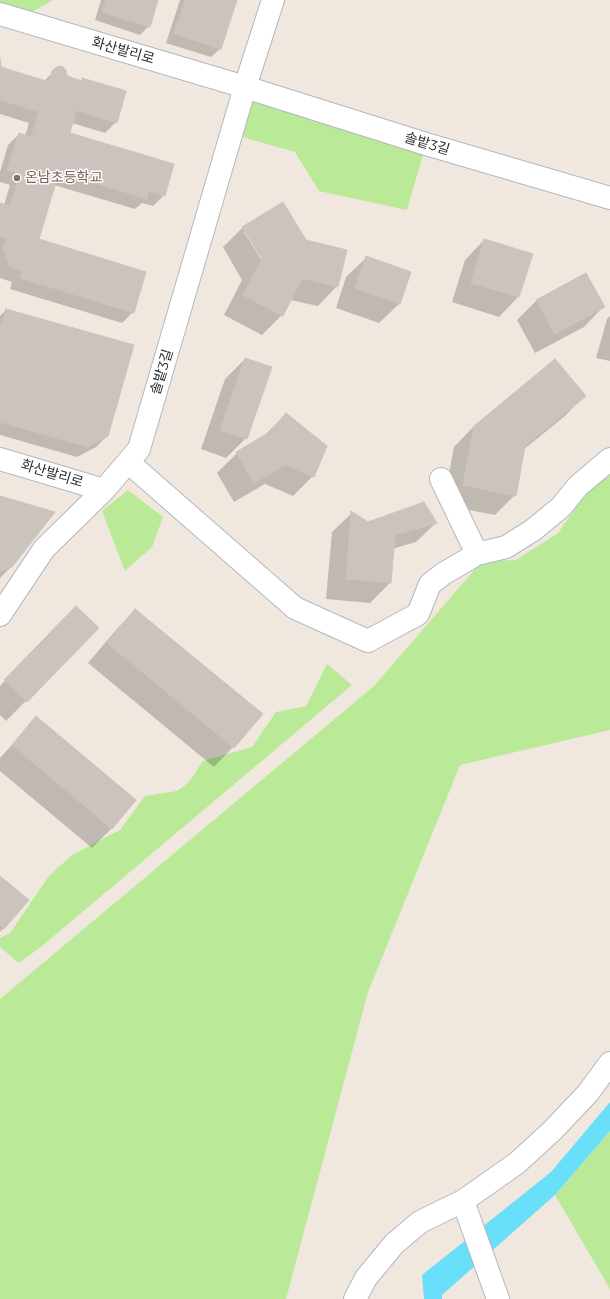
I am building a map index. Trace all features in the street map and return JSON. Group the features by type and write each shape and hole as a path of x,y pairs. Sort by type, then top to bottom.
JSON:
{"street":[{"name":"솔밭3길","path":"2,610 44,549 104,490 139,449 245,87 273,0"},
{"name":"화산발리로","path":"0,14 245,87"},
{"name":"솔밭3길","path":"245,87 426,144 610,198"},
{"name":"화산발리로","path":"0,459 104,490"},
{"path":"128,462 295,608 368,641 418,614 430,584 443,574 477,554 506,547 533,530 561,507 578,486 610,459"},
{"path":"441,479 477,554"},
{"path":"354,1299 366,1278 394,1244 420,1222 463,1201 517,1163 552,1131 588,1093 610,1063"},
{"path":"463,1201 498,1299"}],"green space":[{"path":"0,0 53,0 18,20 0,14"},
{"path":"245,87 426,144 407,210 319,191 295,152 232,134"},
{"path":"610,472 610,730 460,765 368,992 286,1299 0,1299 0,999 374,686 482,561 516,560 558,533 599,475"},
{"path":"128,490 163,517 152,547 125,571 102,511"},
{"path":"327,664 352,685 42,946 19,963 0,947 0,938 10,933 49,876 72,855 120,830 145,796 177,791 189,782 203,761 252,747 276,712 306,706"},
{"path":"610,1131 610,1289 555,1195"}],"water":[{"path":"610,1102 610,1131 555,1195 442,1295 442,1299 424,1299 422,1275 551,1172"}],"building":[{"path":"106,0 158,0 150,27 102,12"},
{"path":"185,0 237,0 221,49 174,34"},
{"path":"0,59 1,67 49,82 52,71 57,67 62,66 66,70 67,76 82,81 82,78 126,91 117,123 76,110 70,133 174,164 165,196 149,191 147,199 59,172 39,239 146,272 134,313 20,278 22,271 10,267 3,249 6,238 0,236 0,203 10,206 20,174 7,170 19,133 31,137 39,112 0,100"},
{"path":"283,202 306,240 347,250 338,287 302,278 283,316 243,295 262,259 242,227"},
{"path":"484,239 533,254 519,297 471,283"},
{"path":"366,256 411,272 400,304 355,288"},
{"path":"586,273 605,307 555,334 536,300"},
{"path":"6,309 134,345 108,436 88,447 0,422 0,330"},
{"path":"245,358 272,367 247,439 220,430"},
{"path":"555,359 586,396 525,446 516,496 463,485 474,426"},
{"path":"286,413 327,446 314,477 285,465 254,483 236,452 270,432"},
{"path":"0,496 55,512 12,567 0,572"},
{"path":"424,502 437,523 395,535 391,583 346,579 351,511 368,522"},
{"path":"76,606 99,628 27,702 4,680"},
{"path":"135,609 263,714 234,748 107,643"},
{"path":"36,716 136,800 112,829 12,745"},
{"path":"0,876 29,900 4,929 0,925"}],"place":[{"name":"온남초등학교","path":"17,178"}]}
